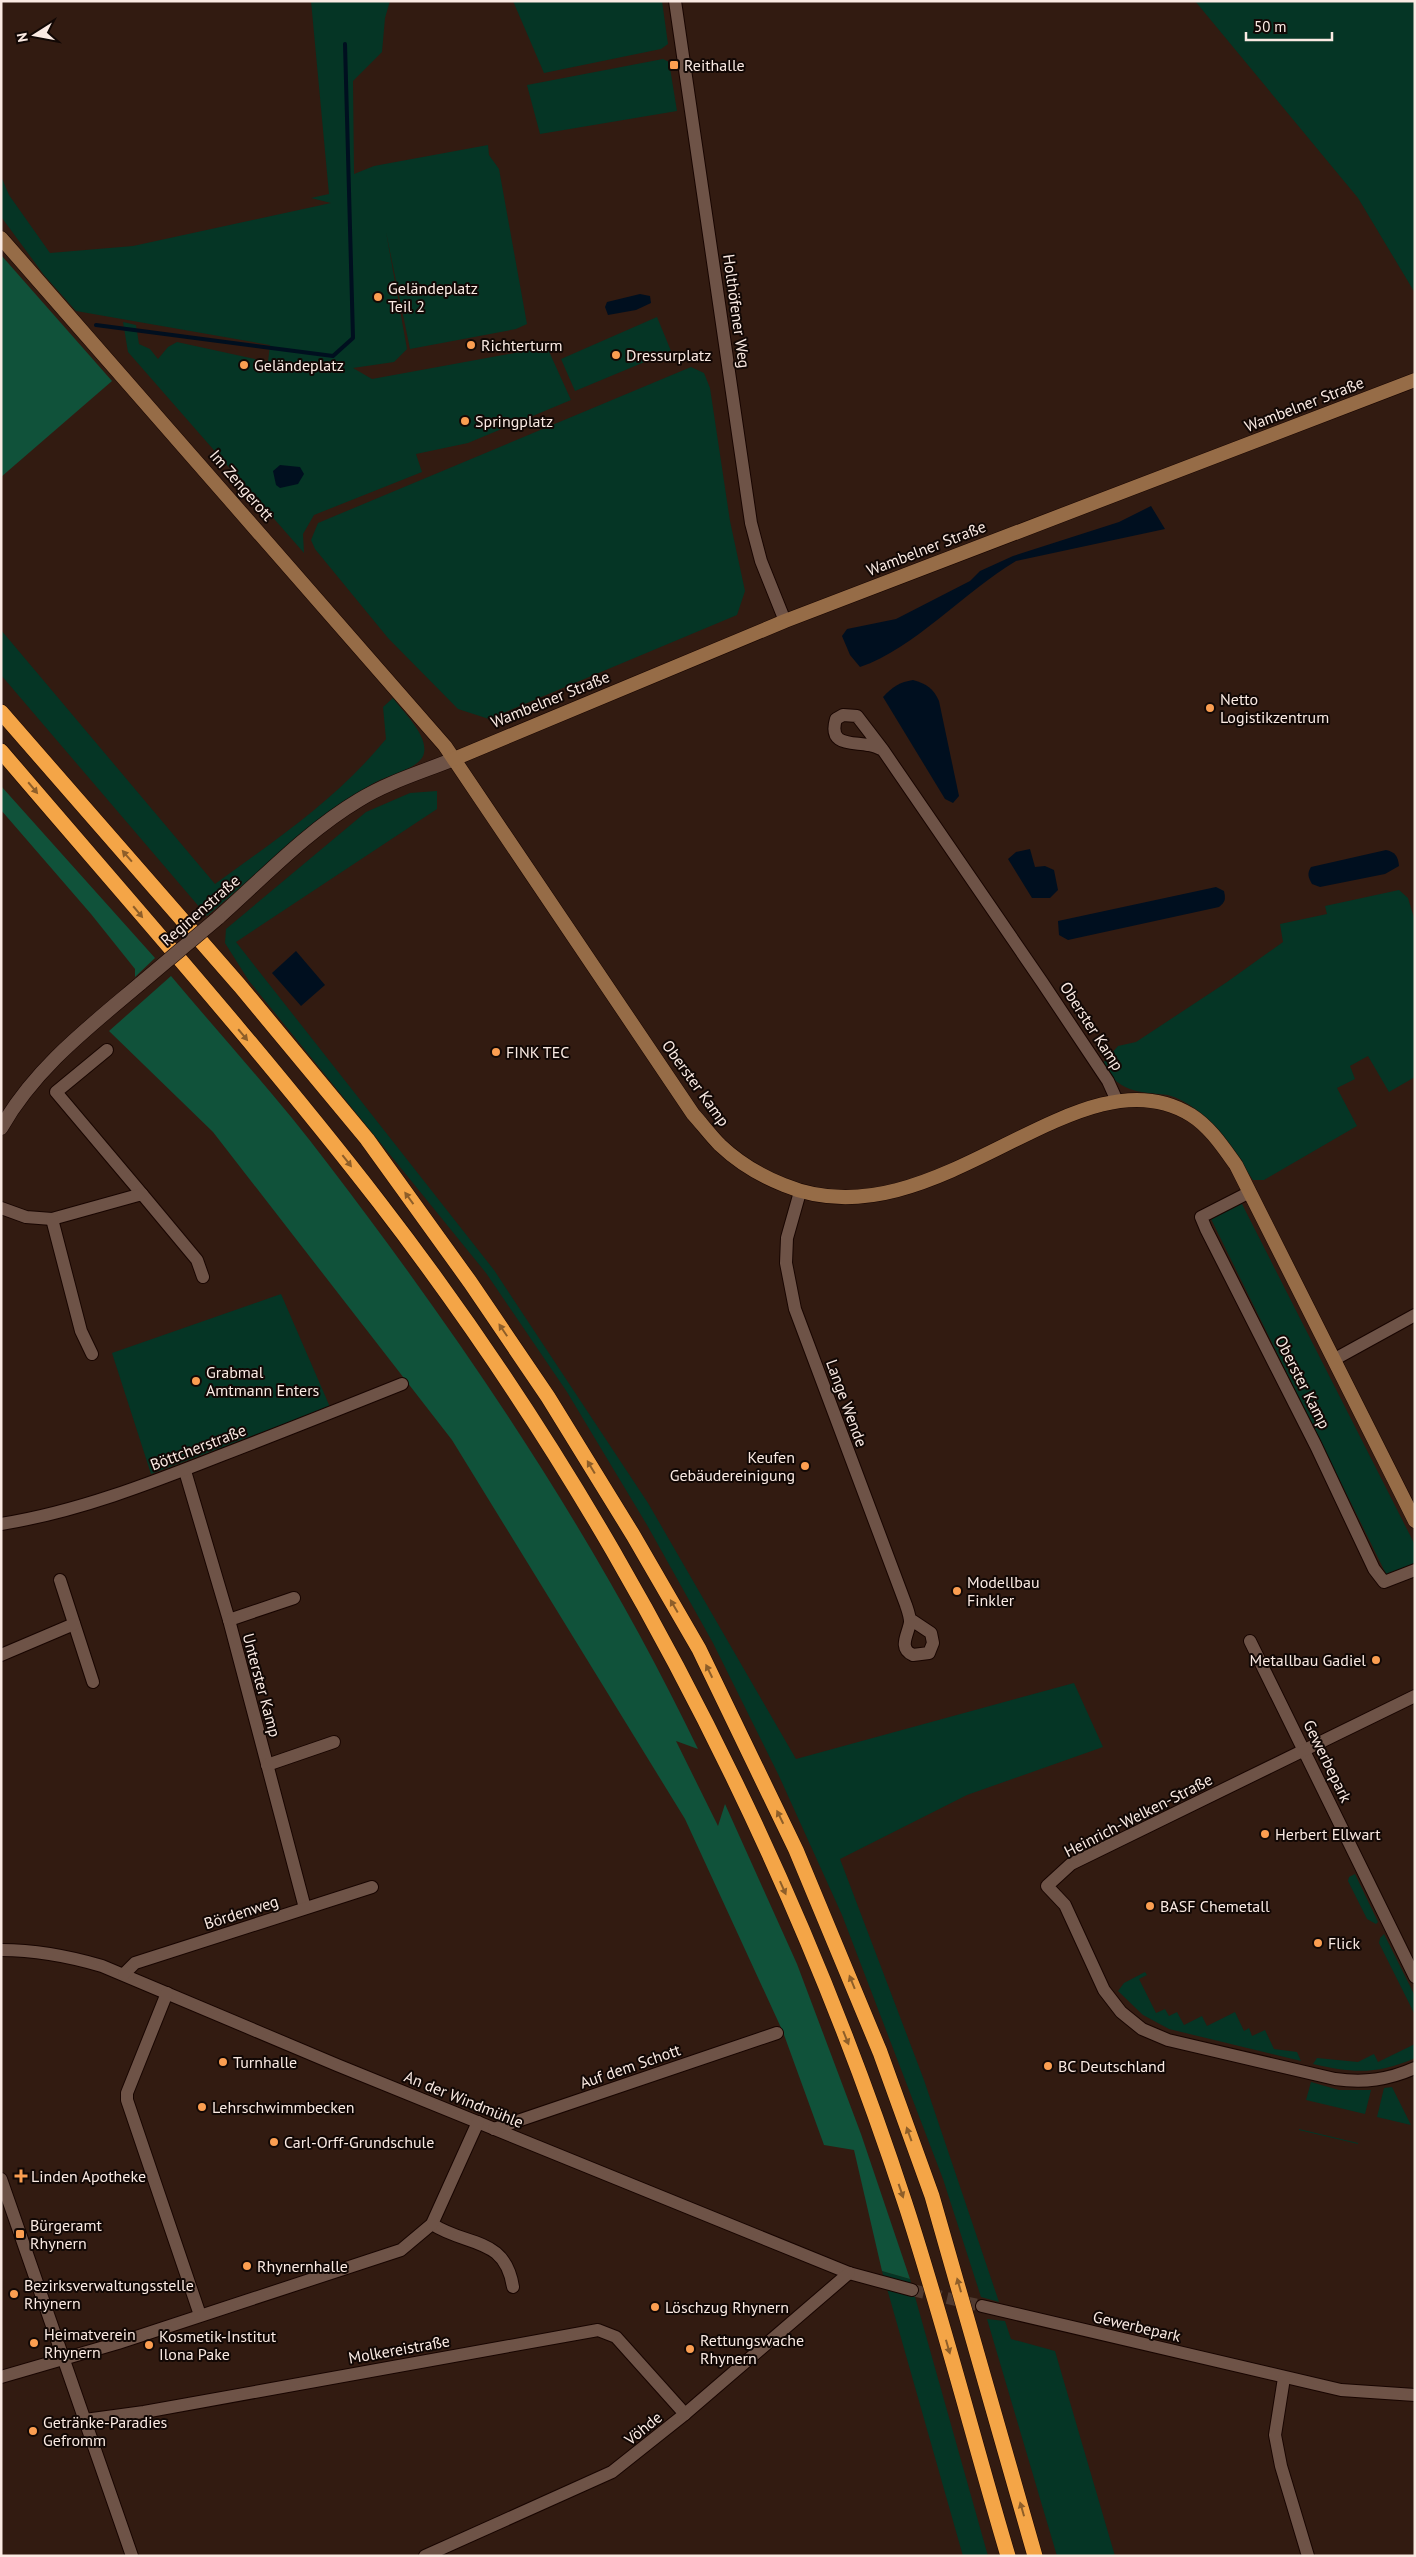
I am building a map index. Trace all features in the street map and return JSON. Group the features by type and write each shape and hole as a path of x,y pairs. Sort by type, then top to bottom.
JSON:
{"highway":[{"path":"1,712 240,986 367,1139 470,1282 548,1397 699,1649 796,1850 880,2052 932,2196 1035,2556"},
{"path":"1,751 308,1112 382,1206 530,1417 613,1551 696,1704 731,1774 815,1960 851,2052 903,2198 934,2294 1008,2556"}],"main road":[{"name":"Im Zengerott","path":"1,238 204,468 454,759"},
{"name":"Wambelner Straße","path":"454,759 785,621 1415,380"},
{"name":"Oberster Kamp","path":"454,759 693,1114 720,1145 745,1165 800,1192 826,1197 854,1198 894,1192 938,1178 1079,1111 1117,1100 1162,1102 1192,1116 1220,1143 1250,1192 1415,1521"}],"street":[{"name":"Holthöfener Weg","path":"675,1 751,523 761,562 785,621"},
{"name":"Oberster Kamp","path":"883,750 1108,1080 1117,1100"},
{"name":"Reginenstraße","path":"1,1128 28,1088 55,1058 323,825 358,800 454,759"},
{"path":"107,1050 56,1092 197,1260 203,1277"},
{"name":"Lange Wende","path":"800,1192 787,1238 787,1254 795,1309 910,1620"},
{"name":"Oberster Kamp","path":"1250,1192 1201,1217 1206,1229 1316,1446 1374,1569 1384,1582 1415,1570"},
{"path":"1,1208 26,1217 52,1219 142,1194"},
{"path":"52,1219 81,1331 92,1354"},
{"path":"1335,1360 1415,1315"},
{"name":"Böttcherstraße","path":"1,1524 38,1517 95,1501 185,1471 402,1384"},
{"name":"Unterster Kamp","path":"185,1471 229,1620 305,1908"},
{"path":"60,1580 93,1682"},
{"path":"229,1620 294,1598"},
{"path":"1,1655 74,1624"},
{"name":"Gewerbepark","path":"1250,1641 1415,1977"},
{"name":"Heinrich-Welken-Straße","path":"1415,1696 1072,1864 1047,1886 1065,1905 1104,1990 1121,2012 1142,2029 1168,2040 1335,2079 1356,2082 1379,2080 1415,2068"},
{"path":"267,1765 334,1742"},
{"name":"Bördenweg","path":"124,1974 135,1963 372,1887"},
{"name":"An der Windmühle","path":"1,1950 30,1950 62,1955 124,1974 494,2129 849,2273 912,2290"},
{"path":"167,1993 127,2093 127,2100 200,2316"},
{"name":"Auf dem Schott","path":"494,2129 777,2033"},
{"path":"1,2377 64,2360 401,2250 432,2224 478,2122"},
{"path":"1,2178 132,2556"},
{"path":"432,2224 441,2230 486,2246 500,2254 510,2270 513,2287"},
{"name":"Vöhde","path":"425,2556 612,2472 685,2414 849,2273"},
{"name":"Gewerbepark","path":"982,2306 1341,2390 1415,2395"},
{"name":"Molkereistraße","path":"85,2420 144,2412 598,2330 616,2336 685,2414"},
{"path":"1284,2378 1275,2435 1281,2466 1308,2556"}],"green space":[{"path":"311,1 390,1 385,18 382,52 353,81 354,174 374,166 488,145 489,155 499,169 527,324 516,329 410,349 386,232 407,349 394,362 353,368 372,379 547,347 571,400 468,443 416,454 422,472 314,515 303,534 304,553 128,352 123,322 136,325 139,344 150,349 158,359 168,347 177,342 268,362 270,345 76,311 44,275 2,218 1,176 9,195 50,253 133,246 331,203 311,198 329,194"},
{"path":"513,1 662,1 668,44 661,49 544,73"},
{"path":"1195,1 1415,1 1415,293 1358,198"},
{"path":"663,59 669,62 677,111 540,134 527,85"},
{"path":"1,255 112,381 1,477"},
{"name":"Dressurplatz","path":"657,317 671,351 575,391 561,359"},
{"path":"691,367 704,373 710,388 730,521 745,591 737,615 489,719 458,709 388,638 315,549 311,540 318,523"},
{"path":"1,630 215,884 327,800 367,761 386,739 383,707 393,698 419,731 424,746 424,753 417,763 374,783 330,813 288,846 207,916 1,675"},
{"path":"1,786 155,958 135,977 135,969 91,914 1,810"},
{"path":"437,791 437,809 236,942 494,1270 648,1503 796,1759 1074,1683 1103,1747 967,1795 840,1859 924,2080 999,2302 981,2297 943,2179 842,1915 779,1776 713,1643 647,1525 567,1392 486,1273 249,981 225,943 226,929 366,812 410,793"},
{"path":"1399,890 1408,898 1415,921 1415,1077 1389,1092 1368,1056 1350,1066 1355,1079 1337,1088 1357,1126 1264,1180 1253,1180 1236,1154 1207,1118 1182,1101 1168,1095 1140,1092 1127,1088 1112,1077 1101,1065 1118,1046 1136,1042 1227,982 1283,942 1280,924 1327,914 1325,906"},
{"path":"171,976 271,1092 380,1233 431,1303 528,1447 618,1596 698,1749 676,1741 718,1826 725,1804 797,1964 861,2134 910,2279 882,2271 854,2150 824,2145 783,2032 685,1819 452,1440 213,1132 109,1031"},
{"path":"1241,1202 1415,1545 1415,1565 1388,1578 1211,1219"},
{"path":"281,1294 330,1407 151,1474 112,1353"},
{"path":"1355,1874 1378,1922 1376,1924 1367,1919 1348,1881 1349,1877"},
{"path":"1384,1934 1415,1996 1415,2015 1379,1943 1380,1938"},
{"path":"1145,1972 1147,1975 1139,1979 1156,2013 1165,2009 1169,2016 1177,2012 1184,2025 1202,2016 1207,2026 1235,2012 1244,2031 1249,2028 1252,2036 1265,2030 1274,2049 1297,2052 1301,2061 1169,2029 1143,2015 1118,1991 1124,1983"},
{"path":"1415,2044 1415,2058 1401,2064 1376,2070 1352,2071 1313,2064 1317,2058 1358,2062 1374,2054 1378,2062"},
{"path":"1311,2082 1339,2090 1371,2090 1365,2114 1306,2100"},
{"path":"1392,2087 1411,2125 1377,2117 1384,2088"},
{"path":"1299,2130 1358,2143 1358,2144"},
{"path":"882,2271 910,2279 988,2556 963,2556"},
{"path":"987,2319 1005,2321 1011,2339 1055,2351 1115,2556 1057,2556"}],"water":[{"path":"640,294 650,296 651,303 636,310 608,315 605,307 607,302"},
{"path":"280,465 300,467 304,474 298,484 280,488 276,485 273,471"},
{"path":"1151,506 1165,529 1016,561 997,573 920,633 880,659 860,667 850,655 842,636 847,629 896,619 970,581 980,571 1013,556 1119,522"},
{"path":"913,680 929,687 939,701 959,796 953,803 945,799 883,697 896,686"},
{"path":"1030,849 1035,867 1045,866 1054,870 1058,890 1050,898 1032,898 1008,859 1016,852"},
{"path":"1386,850 1396,855 1399,866 1385,874 1320,887 1312,884 1309,873 1311,867"},
{"path":"1216,887 1224,891 1225,894 1223,904 1219,907 1068,940 1059,935 1058,921"},
{"path":"296,951 325,985 301,1006 272,973"}],"waterway":[{"path":"96,325 333,356 353,338 345,44"}],"tunnel":[{"path":"912,2290 982,2306"}],"place":[{"name":"Reithalle","path":"674,65"},
{"name":"Geländeplatz Teil 2","path":"378,297"},
{"name":"Richterturm","path":"471,345"},
{"name":"Dressurplatz","path":"616,355"},
{"name":"Geländeplatz","path":"244,365"},
{"name":"Springplatz","path":"465,421"},
{"name":"Netto Logistikzentrum","path":"1210,708"},
{"name":"FINK TEC","path":"496,1052"},
{"name":"Grabmal Amtmann Enters","path":"196,1381"},
{"name":"Keufen Gebäudereinigung","path":"805,1466"},
{"name":"Modellbau Finkler","path":"957,1591"},
{"name":"Metallbau Gadiel","path":"1376,1660"},
{"name":"Herbert Ellwart","path":"1265,1834"},
{"name":"BASF Chemetall","path":"1150,1906"},
{"name":"Flick","path":"1318,1943"},
{"name":"Turnhalle","path":"223,2062"},
{"name":"BC Deutschland","path":"1048,2066"},
{"name":"Lehrschwimmbecken","path":"202,2107"},
{"name":"Carl-Orff-Grundschule","path":"274,2142"},
{"name":"Linden Apotheke","path":"21,2176"},
{"name":"Bürgeramt Rhynern","path":"20,2234"},
{"name":"Rhynernhalle","path":"247,2266"},
{"name":"Bezirksverwaltungsstelle Rhynern","path":"14,2294"},
{"name":"Löschzug Rhynern","path":"655,2307"},
{"name":"Heimatverein Rhynern","path":"34,2343"},
{"name":"Kosmetik-Institut Ilona Pake","path":"149,2345"},
{"name":"Rettungswache Rhynern","path":"690,2349"},
{"name":"Getränke-Paradies Gefromm","path":"33,2431"}]}
